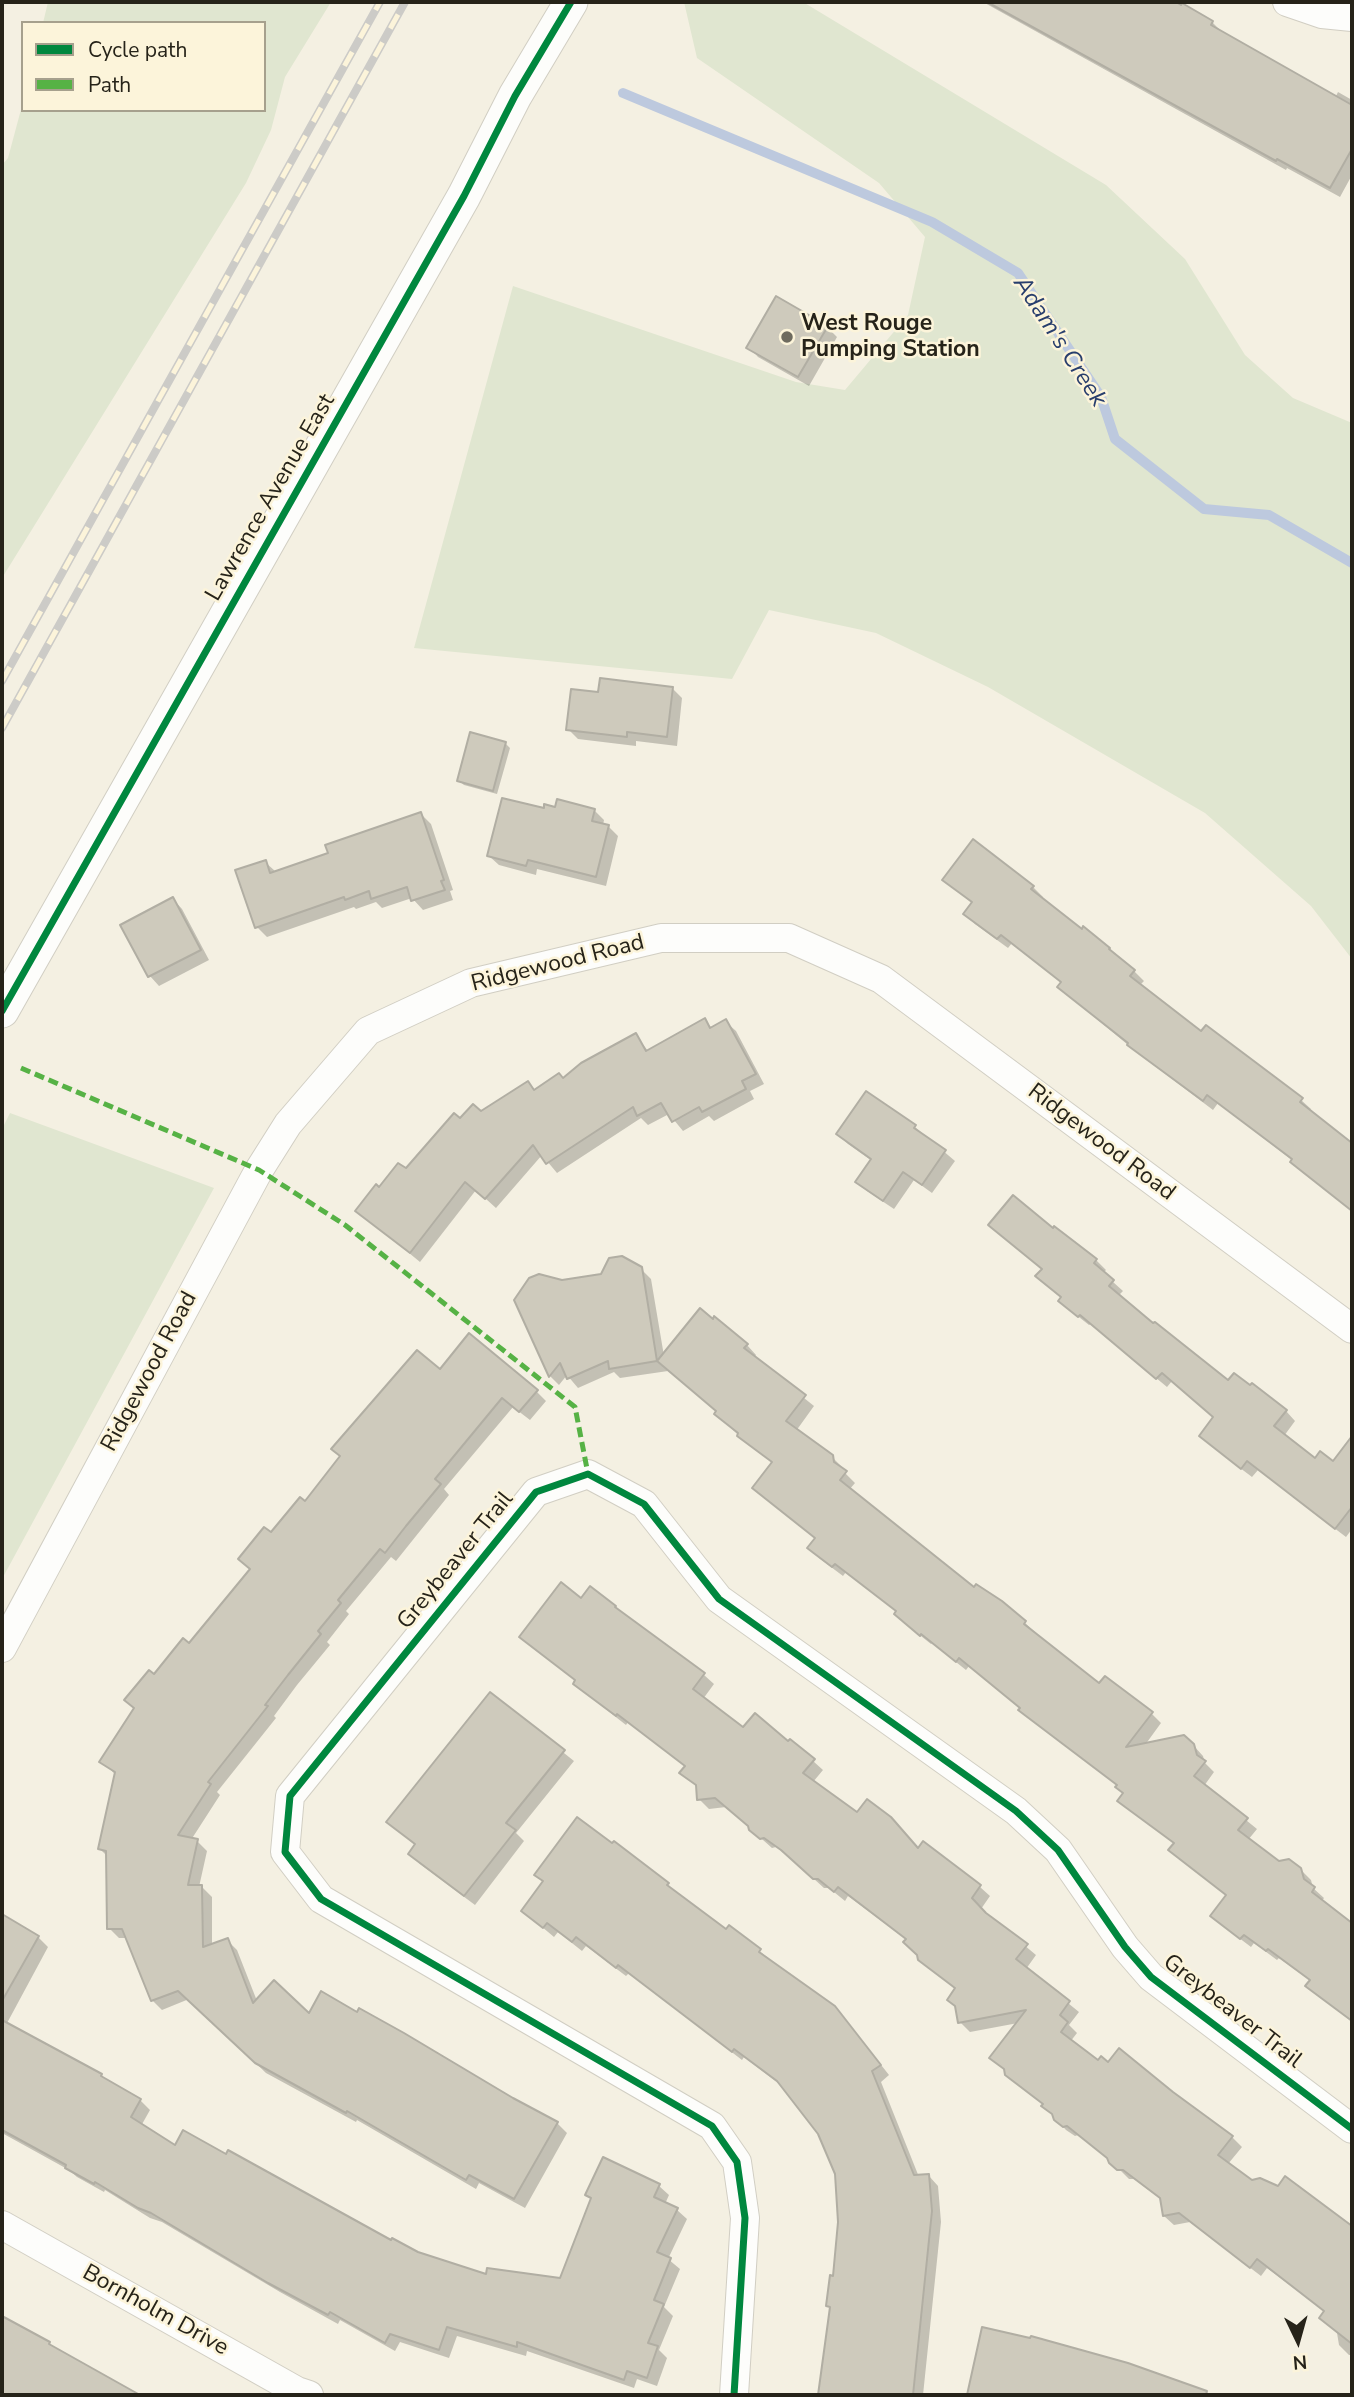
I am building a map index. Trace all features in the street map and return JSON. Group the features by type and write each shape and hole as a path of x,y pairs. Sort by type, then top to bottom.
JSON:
{"street":[{"name":"Lawrence Avenue East","path":"2,1011 457,208 515,96 571,2"},
{"path":"1287,2 1322,14 1352,17"},
{"name":"Ridgewood Road","path":"2,1648 259,1170 288,1124 368,1031 471,983 661,938 789,938 881,979 1352,1329"},
{"name":"Greybeaver Trail","path":"734,2395 745,2218 737,2162 712,2126 321,1899 285,1852 290,1796 536,1492 588,1474 643,1504 719,1599 1016,1811 1058,1850 1125,1947 1152,1977 1352,2129"},
{"name":"Bornholm Drive","path":"2,2225 297,2391 309,2395"}],"green space":[{"path":"48,2 331,2 285,77 271,130 246,183 2,578 2,165 8,158 21,109 21,112 266,112 266,21 43,21"},
{"path":"684,2 803,2 1106,185 1185,259 1245,355 1293,398 1352,423 1352,959 1311,906 1205,813 988,687 876,633 769,610 732,679 414,648 513,286 796,382 845,390 908,315 925,237 879,183 697,58"},
{"path":"10,1113 214,1188 2,1579 2,1129"}],"building":[{"path":"987,2 1182,3 1213,21 1211,25 1352,105 1352,149 1330,188"},
{"name":"West Rouge Pumping Station","path":"776,296 828,326 798,377 746,348"},
{"path":"600,678 673,687 667,737 627,732 627,737 566,730 571,689 598,692"},
{"path":"470,732 506,742 493,791 457,781"},
{"path":"502,798 544,808 544,804 555,807 557,799 595,809 592,821 609,825 596,877 528,860 526,866 487,856"},
{"path":"421,812 445,890 411,901 407,887 371,899 369,891 255,928 235,870 266,860 270,873 328,853 325,845"},
{"path":"973,839 1034,886 1031,889 1110,948 1135,970 1130,976 1201,1031 1206,1025 1303,1098 1300,1102 1352,1143 1352,1211 1290,1162 1292,1159 1207,1095 1203,1101 1127,1045 1128,1043 1057,987 1061,982 1001,935 997,939 963,914 972,902 942,880"},
{"path":"173,897 201,950 148,977 120,925"},
{"path":"705,1018 710,1028 726,1019 756,1074 742,1081 746,1089 702,1112 699,1107 672,1122 661,1103 637,1116 633,1107 546,1164 533,1145 485,1199 465,1182 410,1253 355,1211 376,1184 379,1187 398,1163 406,1168 454,1113 460,1118 473,1104 481,1111 528,1081 534,1090 559,1073 563,1078 581,1063 636,1033 646,1051"},
{"path":"866,1091 916,1125 914,1128 946,1150 922,1185 903,1172 883,1201 855,1182 871,1159 836,1134"},
{"path":"1013,1195 1097,1259 1094,1263 1114,1280 1109,1286 1153,1323 1228,1380 1234,1373 1250,1385 1252,1383 1287,1410 1274,1426 1315,1458 1320,1451 1333,1461 1352,1436 1352,1507 1335,1529 1247,1461 1241,1469 1199,1436 1213,1417 1162,1373 1156,1379 1080,1315 1078,1317 1058,1301 1061,1297 1035,1276 1042,1269 988,1225"},
{"path":"622,1256 642,1267 657,1361 609,1369 608,1361 567,1379 560,1363 549,1377 514,1300 529,1278 539,1274 562,1280 601,1274 609,1258"},
{"path":"700,1308 713,1319 714,1316 748,1344 744,1348 806,1395 786,1421 833,1455 834,1462 847,1471 840,1480 974,1587 976,1584 1002,1601 1026,1621 1024,1624 1099,1683 1105,1676 1153,1712 1126,1747 1184,1735 1194,1744 1197,1755 1206,1761 1194,1776 1248,1818 1238,1830 1279,1861 1289,1859 1301,1868 1304,1879 1315,1887 1312,1892 1352,1923 1352,2021 1305,1986 1310,1980 1268,1949 1266,1951 1244,1935 1240,1939 1210,1916 1226,1895 1168,1850 1174,1843 1117,1801 1123,1793 1115,1787 1117,1785 1018,1710 1020,1708 959,1658 956,1662 921,1634 920,1636 894,1614 896,1611 835,1564 832,1567 807,1548 815,1538 752,1488 772,1462 737,1436 738,1433 714,1414 716,1411 657,1361"},
{"path":"469,1333 538,1390 519,1412 502,1398 435,1479 441,1484 385,1553 380,1549 338,1600 341,1603 318,1631 321,1634 208,1782 211,1784 178,1835 198,1839 188,1885 202,1885 203,1947 228,1938 253,2003 274,1980 309,2013 321,1991 357,2012 359,2008 558,2122 514,2199 469,2175 466,2180 347,2111 346,2113 255,2063 178,1991 151,2001 122,1929 107,1929 106,1851 98,1849 115,1772 99,1762 134,1708 124,1700 149,1670 154,1674 183,1638 189,1643 250,1569 238,1559 264,1527 271,1532 300,1497 305,1501 340,1456 331,1449 417,1350 440,1369"},
{"path":"561,1582 581,1598 590,1586 705,1673 693,1689 743,1727 755,1713 788,1741 790,1739 815,1759 803,1773 857,1812 867,1799 891,1817 918,1848 923,1841 981,1885 972,1898 986,1913 1028,1944 1016,1959 1070,2001 1060,2015 1068,2022 1061,2032 1098,2060 1101,2056 1108,2062 1119,2048 1233,2136 1218,2155 1252,2180 1260,2178 1278,2186 1285,2176 1352,2226 1352,2344 1319,2318 1324,2311 1257,2259 1250,2268 1179,2213 1163,2216 1160,2198 1123,2170 1117,2170 1107,2158 1067,2126 1063,2127 1054,2120 1052,2114 1041,2106 1043,2104 1005,2075 1004,2069 989,2058 1026,2010 958,2023 955,2006 947,2000 955,1988 918,1960 917,1955 903,1942 906,1939 838,1887 834,1892 818,1879 813,1879 781,1850 749,1830 748,1826 715,1798 697,1800 696,1785 679,1773 685,1766 573,1684 575,1680 519,1637"},
{"path":"490,1692 565,1750 506,1823 516,1830 464,1896 408,1854 415,1844 386,1822"},
{"path":"577,1817 612,1843 614,1841 726,1929 729,1925 761,1949 759,1952 835,2006 881,2065 872,2071 914,2175 929,2174 932,2211 913,2395 818,2395 830,2307 826,2306 830,2275 833,2276 838,2222 835,2174 818,2134 777,2081 734,2049 732,2052 618,1965 616,1968 576,1937 572,1942 547,1923 543,1928 521,1911 543,1881 534,1875"},
{"path":"2,1914 39,1936 2,2001"},
{"path":"2,2020 102,2074 101,2076 141,2099 131,2117 175,2145 183,2130 226,2154 228,2150 391,2240 392,2238 418,2252 486,2274 487,2268 560,2278 591,2198 585,2195 603,2157 660,2184 654,2197 678,2208 657,2252 671,2258 654,2300 664,2304 648,2343 658,2346 647,2378 627,2371 624,2380 517,2342 517,2347 447,2327 439,2350 390,2334 385,2343 330,2312 328,2315 268,2283 151,2213 65,2168 66,2165 2,2130"},
{"path":"2,2316 50,2342 49,2344 140,2395 2,2395"},
{"path":"982,2327 1030,2338 1031,2336 1128,2363 1207,2391 1206,2395 967,2395"}],"waterway":[{"name":"Adam's Creek","path":"623,93 932,222 1018,273 1101,397 1115,439 1204,509 1269,515 1352,563"}],"railway":[{"path":"2,681 380,2"},
{"path":"2,728 405,2"}],"marked path":[{"path":"21,1068 259,1170 345,1225 575,1407 588,1474"}],"cycle path":[{"path":"2,1011 464,196 515,96 571,2"},
{"path":"734,2395 745,2218 737,2162 712,2126 321,1899 285,1852 290,1796 536,1492 588,1474 644,1504 719,1599 1016,1811 1058,1850 1125,1947 1151,1977 1352,2129"}],"place":[{"name":"West Rouge Pumping Station","path":"787,337"}]}
